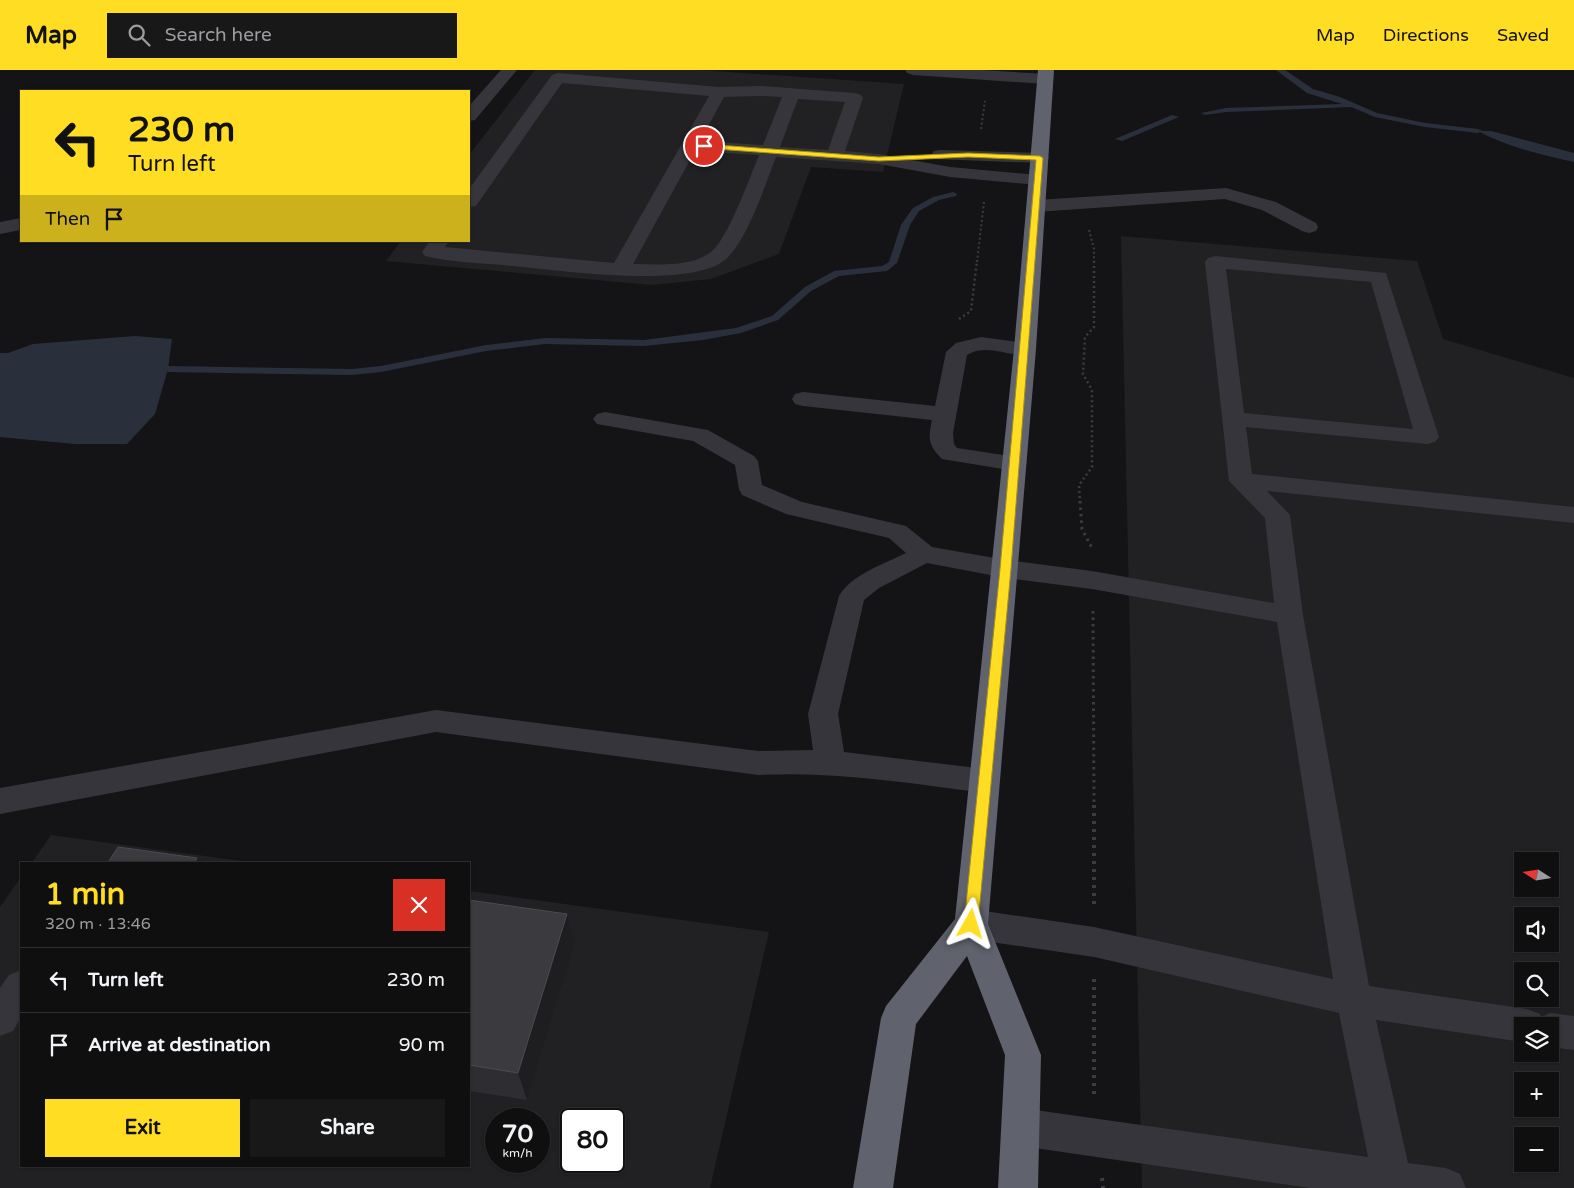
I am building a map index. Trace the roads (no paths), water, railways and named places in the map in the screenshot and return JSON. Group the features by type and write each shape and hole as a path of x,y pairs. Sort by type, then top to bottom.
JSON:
{"highway":[{"path":"1018,1188 1023,1055 971,924 1006,569 1046,75"},
{"path":"873,1188 899,1018 971,924"}],"lane":[{"path":"470,115 509,70"},
{"path":"913,70 987,75 1046,75"},
{"path":"470,201 558,78 719,92 761,91 855,98 834,156"},
{"path":"620,270 719,92"},
{"path":"439,242 432,252 620,270 666,269 696,265 720,255 735,233 792,93"},
{"path":"688,145 879,159 950,172 982,175 1039,169"},
{"path":"879,159 937,155 982,155 1039,169"},
{"path":"1036,206 1226,193 1269,206 1309,227"},
{"path":"0,220 20,223"},
{"path":"0,228 20,223"},
{"path":"1233,419 1427,438 1380,276 1215,262 1240,481 1276,515 1289,615 1354,1000 1394,1184"},
{"path":"1015,463 950,454 942,446 942,433 957,352 964,346 974,344 1025,349"},
{"path":"803,399 945,414"},
{"path":"605,419 700,435 746,461 751,489 795,508 898,532 924,554 1006,569 1092,580 1289,615"},
{"path":"1240,481 1574,515"},
{"path":"830,762 823,714 852,596 870,582 924,554"},
{"path":"0,801 436,721 758,762 830,762 985,781"},
{"path":"971,924 1094,942 1354,1000 1514,1024"},
{"path":"0,1019 20,988"},
{"path":"1559,1031 1574,1033"},
{"path":"1020,1127 1394,1184 1446,1188"}],"waterway":[{"path":"1280,70 1310,91 1337,99 1375,115 1425,125 1478,131"},
{"path":"1205,113 1226,110 1348,106"},
{"path":"1119,139 1175,117"},
{"path":"168,369 352,372 381,369 486,348 545,341 644,343 703,337 738,331 775,318 808,289 837,273 884,269 893,263 910,216 924,204 953,194"}]}
